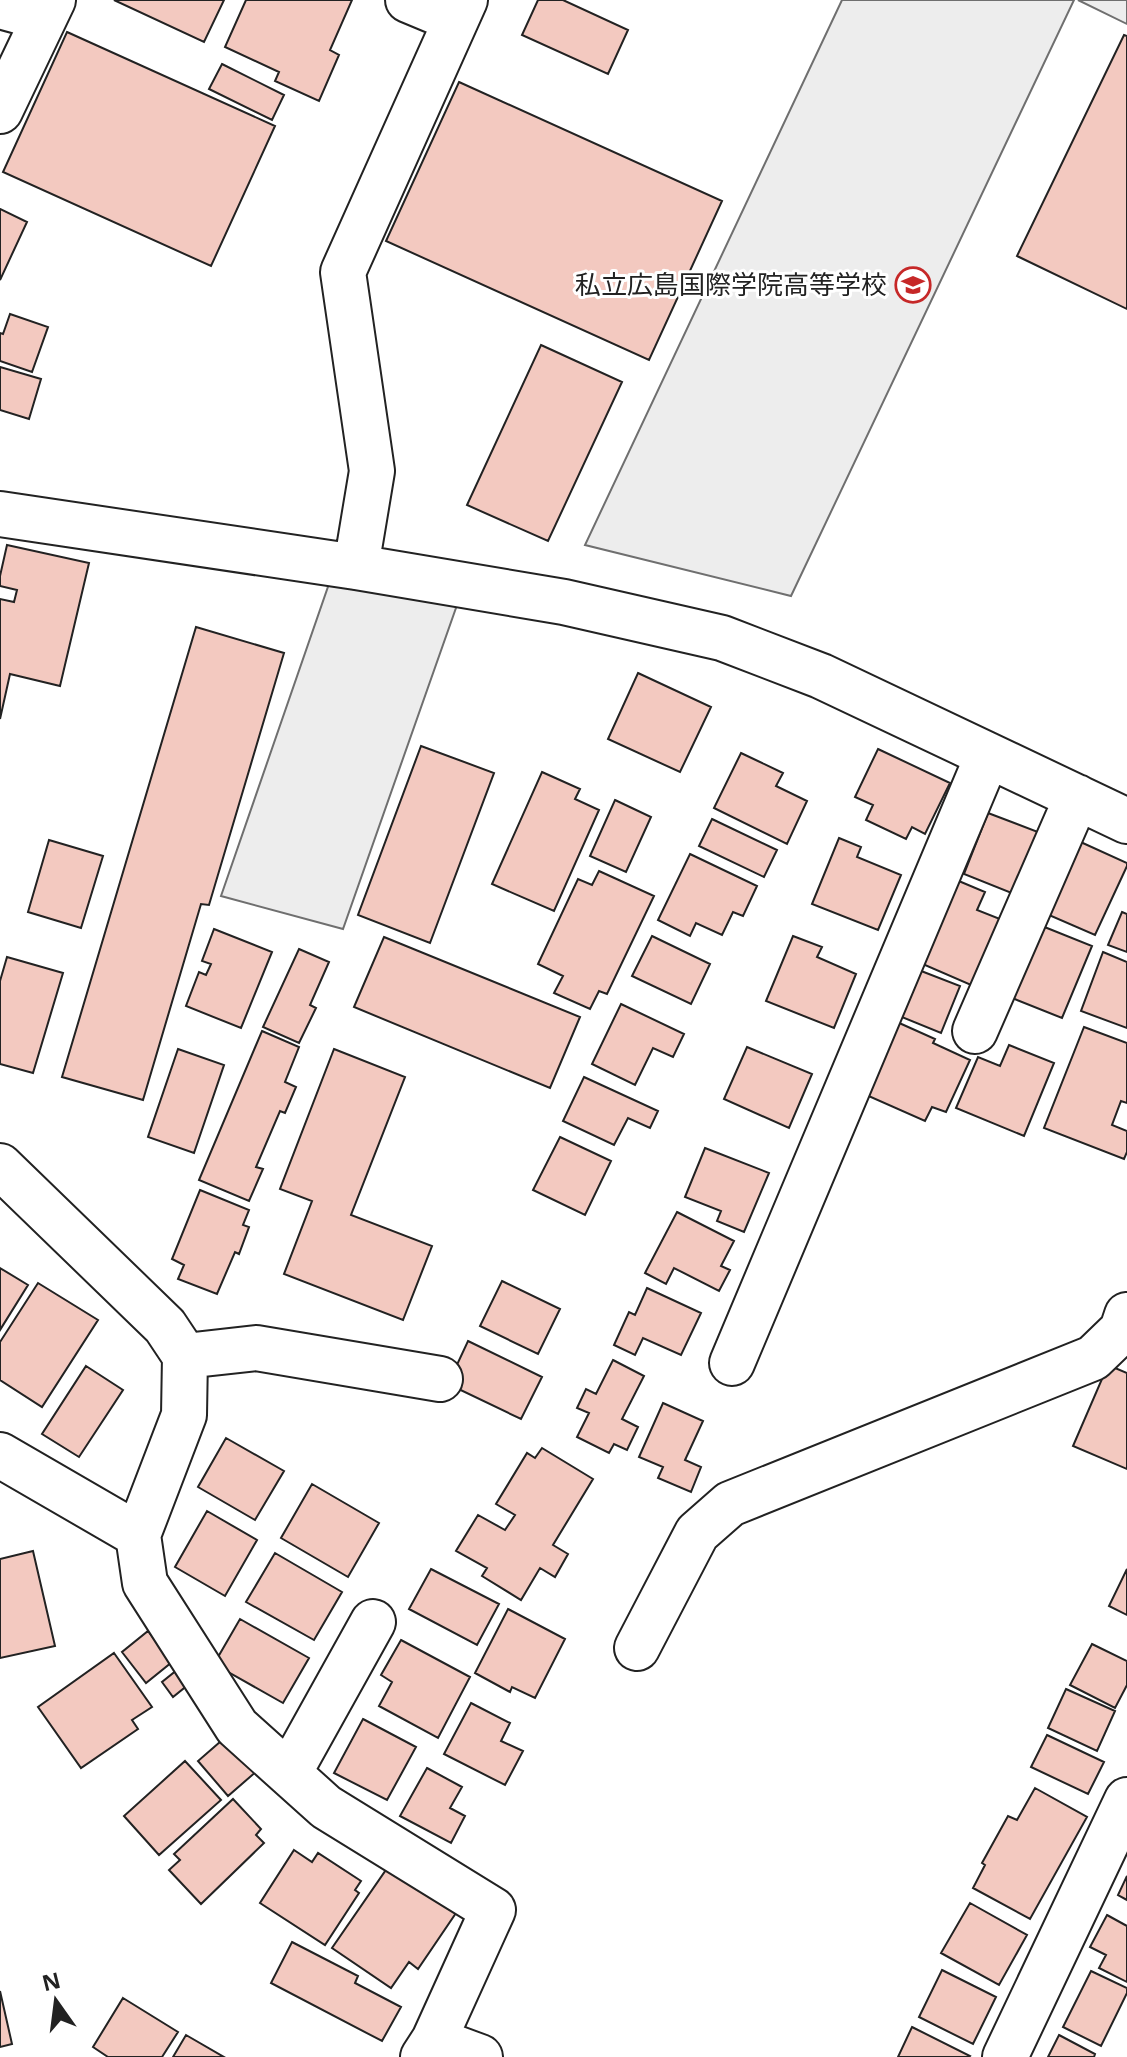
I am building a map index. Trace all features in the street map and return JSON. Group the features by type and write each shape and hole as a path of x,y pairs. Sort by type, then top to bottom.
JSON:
{"street":[{"path":"356,567 372,471 343,272 460,10 408,0"},
{"path":"0,6 48,9 0,111"},
{"path":"0,514 356,567 564,602 722,638 821,676 1127,821"},
{"path":"732,1363 988,755"},
{"path":"975,1031 1077,797"},
{"path":"0,1166 165,1326 185,1356 184,1415 138,1535 145,1583 237,1727 326,1807 493,1910 428,2048 480,2057"},
{"path":"637,1648 697,1533 730,1504 1093,1358 1122,1330 1127,1315"},
{"path":"185,1356 256,1348 440,1379"},
{"path":"0,1455 138,1535"},
{"path":"289,1773 373,1622"},
{"path":"1005,2057 1127,1800"}],"shaded area":[{"path":"842,0 1074,0 791,596 585,545"},
{"path":"1078,0 1127,0 1127,24"},
{"path":"330,581 457,605 343,929 221,896"}],"building":[{"path":"114,0 224,0 204,42"},
{"path":"246,0 352,0 330,50 339,55 319,101 275,81 279,72 225,47"},
{"path":"538,0 563,0 628,30 608,74 522,35"},
{"path":"67,32 275,126 211,266 3,172"},
{"path":"1124,35 1127,36 1127,309 1017,256"},
{"path":"222,64 284,95 272,120 209,89"},
{"path":"459,82 722,201 649,360 386,241"},
{"path":"0,209 27,222 0,280"},
{"path":"10,314 48,327 32,372 0,361 0,333 3,334"},
{"path":"541,345 622,382 548,541 467,505"},
{"path":"0,367 41,379 29,419 0,410"},
{"path":"7,545 89,563 60,686 10,674 0,719 0,599 14,602 17,590 0,586"},
{"path":"196,627 284,653 209,905 201,904 143,1100 62,1077"},
{"path":"638,673 711,707 680,772 608,739"},
{"path":"421,746 494,773 430,943 358,915"},
{"path":"878,749 950,783 925,834 912,827 906,839 866,820 873,805 855,797"},
{"path":"741,753 783,773 776,786 807,801 787,844 714,808"},
{"path":"542,772 580,789 575,799 599,810 554,911 492,884"},
{"path":"615,800 651,817 626,872 590,856"},
{"path":"988,813 1038,832 1014,894 964,874"},
{"path":"712,819 777,850 764,877 699,846"},
{"path":"839,838 861,847 857,857 901,875 878,930 812,904"},
{"path":"1074,839 1127,863 1095,935 1042,912"},
{"path":"49,840 103,856 81,928 28,912"},
{"path":"690,854 757,886 743,916 733,912 722,935 696,923 690,936 658,920"},
{"path":"599,871 654,896 607,994 599,991 590,1009 554,993 563,976 538,964 578,879 592,885"},
{"path":"954,879 985,892 977,910 1000,919 971,985 918,962"},
{"path":"1122,912 1127,914 1127,952 1108,945"},
{"path":"1042,926 1092,946 1062,1018 1012,998"},
{"path":"214,929 272,952 241,1028 186,1006 199,972 206,975 211,964 202,961"},
{"path":"652,936 710,964 691,1004 632,976"},
{"path":"793,936 822,947 817,957 856,974 834,1028 766,1001"},
{"path":"384,937 580,1017 550,1088 354,1007"},
{"path":"299,949 329,962 310,1005 316,1008 299,1043 263,1027"},
{"path":"1103,952 1127,962 1127,1028 1081,1011"},
{"path":"7,957 63,973 33,1073 0,1064 0,981"},
{"path":"916,969 960,986 941,1033 897,1015"},
{"path":"621,1004 684,1034 673,1057 653,1048 635,1085 592,1064"},
{"path":"897,1022 935,1039 933,1043 970,1060 946,1112 932,1107 925,1121 864,1094"},
{"path":"1084,1027 1127,1043 1127,1103 1121,1101 1112,1125 1127,1131 1124,1159 1044,1128"},
{"path":"262,1031 299,1047 285,1082 296,1087 285,1113 280,1111 256,1167 263,1169 249,1201 199,1180"},
{"path":"1009,1045 1054,1063 1024,1136 956,1108 978,1057 1000,1066"},
{"path":"747,1047 812,1074 789,1128 724,1099"},
{"path":"178,1049 224,1065 194,1153 148,1137"},
{"path":"334,1049 405,1077 351,1215 432,1246 403,1320 284,1274 312,1201 280,1189"},
{"path":"584,1077 658,1111 650,1128 628,1118 614,1145 563,1121"},
{"path":"560,1137 611,1161 585,1215 533,1190"},
{"path":"705,1148 769,1173 744,1232 717,1221 721,1211 685,1197"},
{"path":"200,1190 249,1210 243,1225 249,1227 239,1254 235,1252 217,1294 178,1279 184,1265 172,1259"},
{"path":"677,1212 734,1241 721,1266 730,1270 719,1291 674,1268 666,1284 645,1273"},
{"path":"0,1268 28,1285 0,1330"},
{"path":"502,1281 560,1309 538,1354 480,1326"},
{"path":"38,1283 98,1320 42,1407 0,1380 0,1342"},
{"path":"647,1288 701,1313 681,1355 643,1338 635,1355 614,1345 629,1312 635,1315"},
{"path":"468,1341 542,1377 521,1419 448,1384"},
{"path":"613,1360 644,1376 622,1419 638,1427 627,1450 614,1444 609,1453 577,1437 589,1413 577,1408 586,1389 596,1394"},
{"path":"1108,1365 1127,1373 1127,1469 1073,1446"},
{"path":"86,1366 123,1390 79,1457 42,1434"},
{"path":"663,1403 703,1421 685,1460 701,1467 691,1492 658,1478 663,1467 639,1457"},
{"path":"226,1438 284,1471 255,1520 198,1487"},
{"path":"542,1448 593,1479 553,1545 568,1554 555,1577 540,1568 521,1600 482,1576 487,1568 456,1551 478,1515 505,1530 515,1515 496,1504 527,1453 535,1458"},
{"path":"312,1484 379,1523 348,1577 281,1538"},
{"path":"207,1511 257,1540 225,1596 175,1567"},
{"path":"33,1551 55,1646 0,1658 0,1559"},
{"path":"275,1553 342,1592 314,1640 246,1602"},
{"path":"431,1569 499,1604 477,1645 409,1609"},
{"path":"1127,1569 1127,1615 1109,1606"},
{"path":"508,1609 565,1639 535,1698 512,1687 510,1692 475,1673"},
{"path":"240,1619 309,1658 283,1703 214,1664"},
{"path":"148,1631 172,1662 146,1683 122,1652"},
{"path":"401,1640 470,1677 438,1738 379,1706 392,1682 381,1675"},
{"path":"1092,1644 1127,1661 1127,1685 1115,1708 1070,1685"},
{"path":"114,1653 152,1707 132,1720 138,1729 81,1768 38,1707"},
{"path":"177,1670 189,1684 173,1697 162,1682"},
{"path":"1066,1689 1115,1711 1097,1751 1048,1728"},
{"path":"471,1703 510,1723 501,1741 523,1751 505,1785 444,1754"},
{"path":"363,1719 416,1747 387,1800 334,1773"},
{"path":"228,1735 258,1770 228,1796 198,1761"},
{"path":"1047,1735 1104,1762 1088,1794 1031,1767"},
{"path":"185,1761 221,1800 159,1855 124,1816"},
{"path":"427,1768 462,1787 450,1808 465,1816 451,1843 400,1816"},
{"path":"1035,1788 1087,1817 1030,1919 973,1888 985,1865 982,1863 1008,1816 1017,1820"},
{"path":"233,1799 261,1829 256,1835 264,1843 201,1904 169,1870 180,1860 174,1854"},
{"path":"294,1850 312,1862 318,1853 361,1881 355,1890 359,1893 325,1945 260,1903"},
{"path":"388,1867 456,1913 418,1969 409,1962 391,1988 332,1948"},
{"path":"1127,1876 1127,1900 1118,1895"},
{"path":"970,1903 1027,1935 999,1985 941,1953"},
{"path":"1107,1915 1127,1926 1127,1982 1099,1968 1106,1955 1090,1947"},
{"path":"292,1942 358,1976 355,1983 401,2007 382,2041 271,1983"},
{"path":"942,1970 996,1997 973,2044 919,2017"},
{"path":"1091,1971 1127,1988 1101,2046 1063,2027"},
{"path":"0,1991 12,2044 0,2047"},
{"path":"123,1998 178,2032 162,2057 108,2057 93,2047"},
{"path":"912,2027 970,2056 898,2057"},
{"path":"186,2035 224,2057 173,2057"},
{"path":"1059,2035 1095,2054 1094,2057 1048,2057"}],"place":[{"name":"私立広島国際学院高等学校","path":"913,285"}]}
